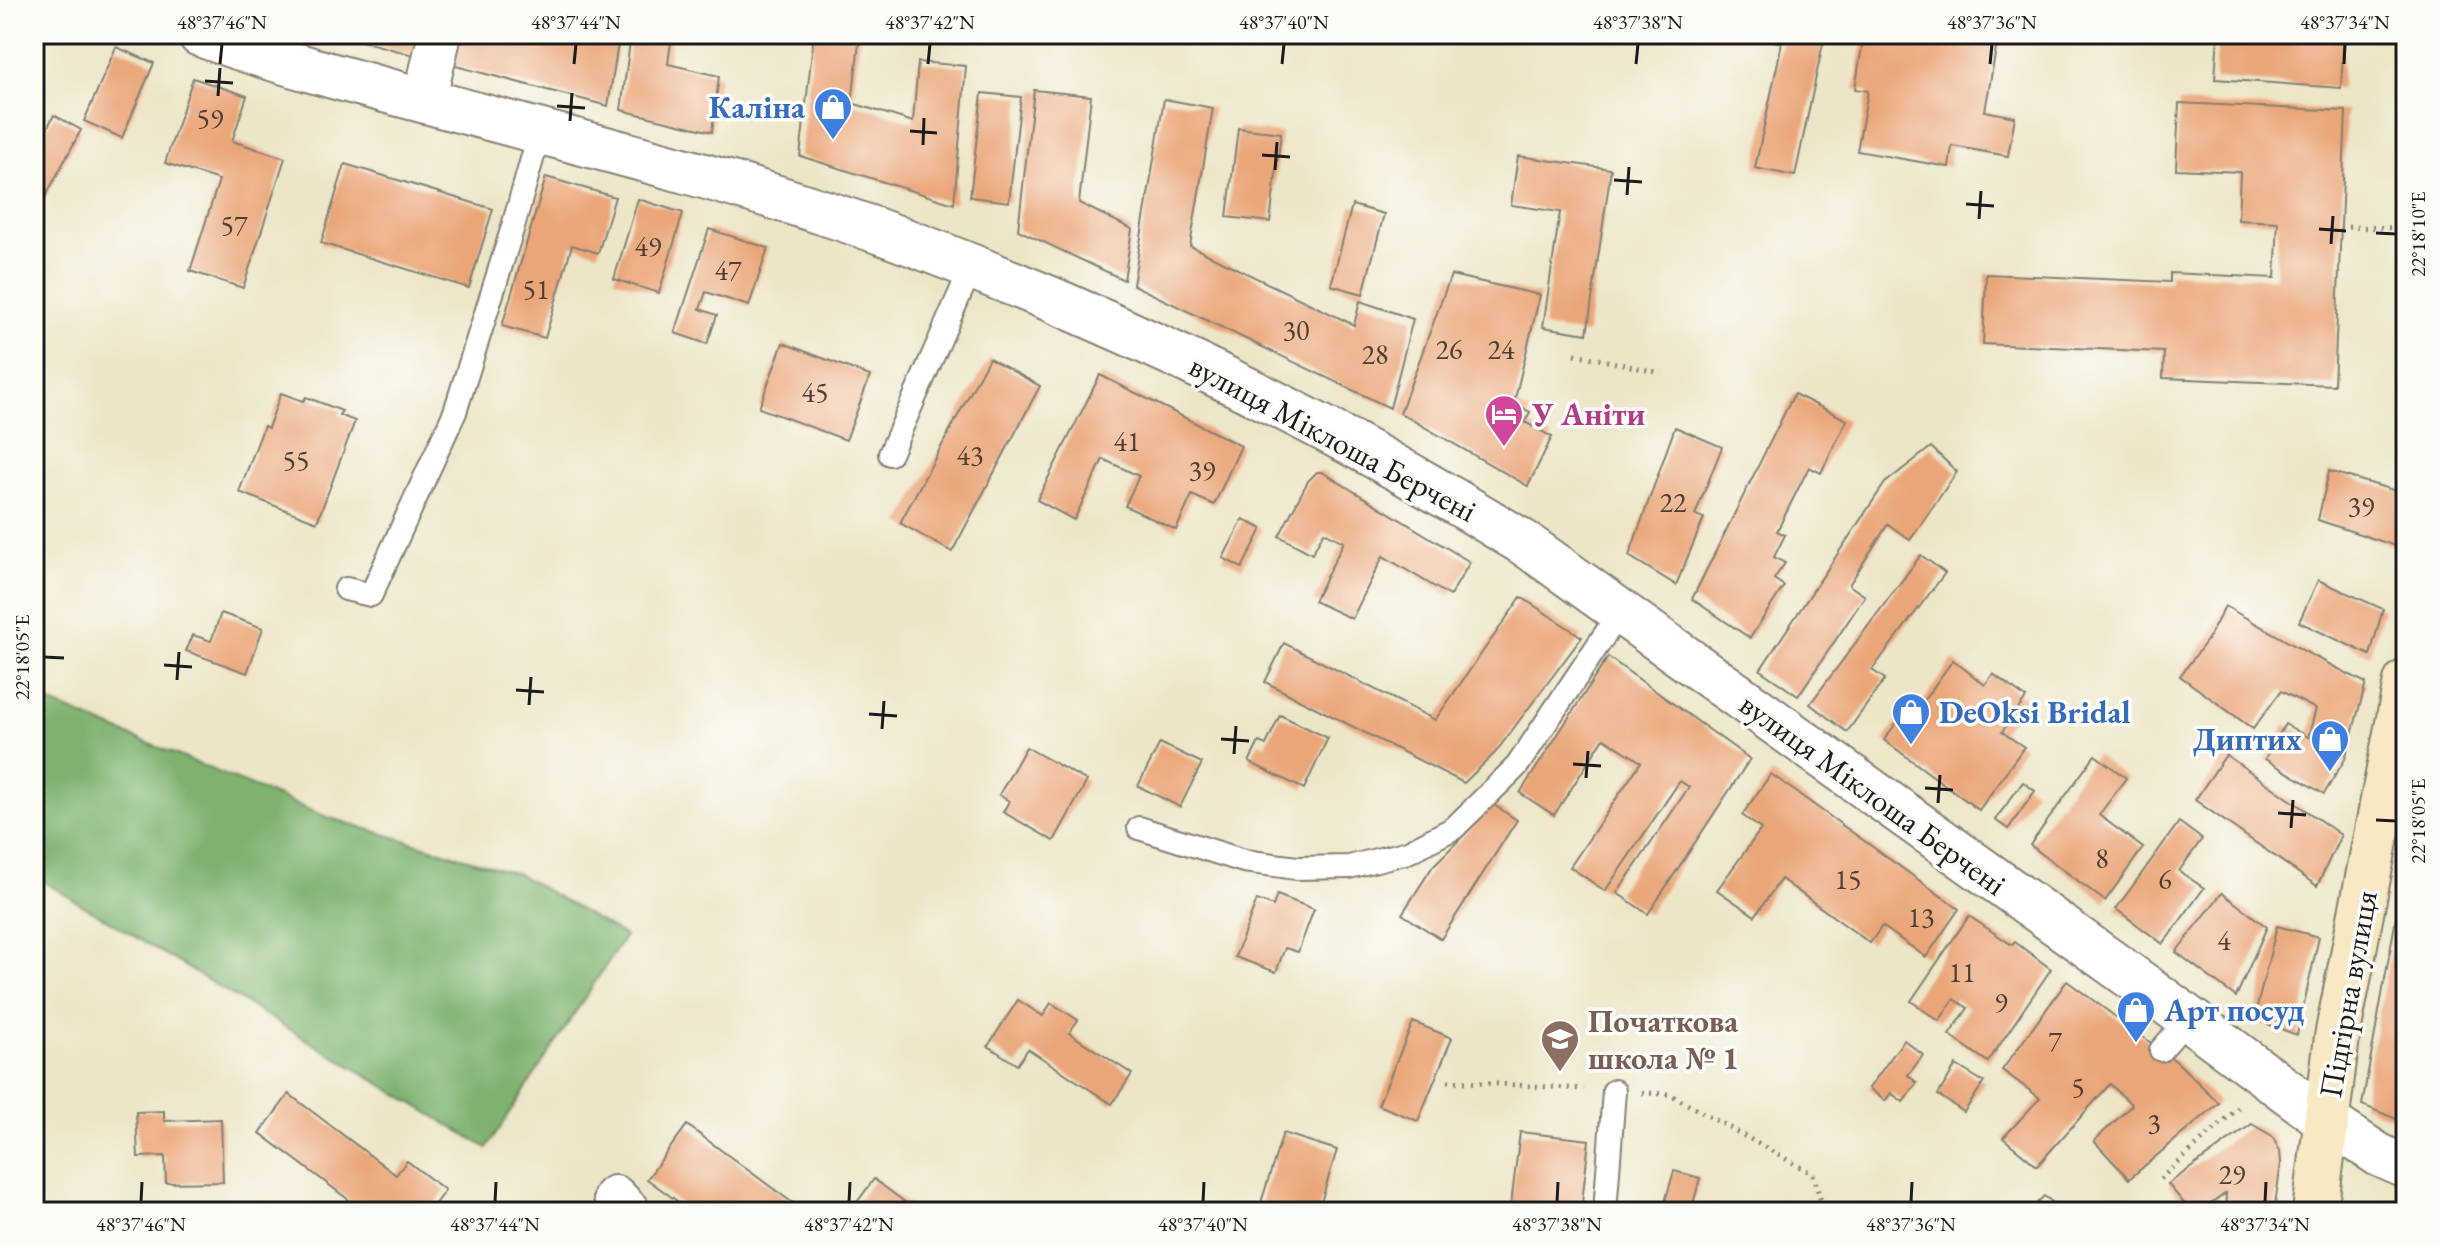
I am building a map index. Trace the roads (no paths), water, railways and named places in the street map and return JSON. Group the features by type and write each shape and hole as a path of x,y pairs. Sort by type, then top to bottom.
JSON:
{"main road":[{"name":"Підгірна вулиця","path":"2315,1212 2337,1037 2406,682"}],"street":[{"name":"вулиця Міклоша Берчені","path":"200,34 290,65 540,131 819,211 972,266 1169,350 1339,436 1442,492 1524,543 1620,612 2174,1035 2326,1120"},
{"path":"424,101 440,34"},
{"path":"2326,1120 2379,1155 2406,1167"}],"lane":[{"path":"346,589 371,595 455,412 540,131"},
{"path":"890,454 972,266"},
{"path":"1139,828 1244,861 1297,868 1349,867 1408,852 1454,828 1517,766 1620,612"},
{"path":"1605,1212 1614,1091"}],"place":[{"name":"Калiна","path":"833,141"},
{"name":"У Аніти","path":"1504,448"},
{"name":"DeOksi Bridal","path":"1911,746"},
{"name":"Диптих","path":"2330,773"},
{"name":"Арт посуд","path":"2136,1044"},
{"name":"Початкова школа № 1","path":"1560,1073"}]}
